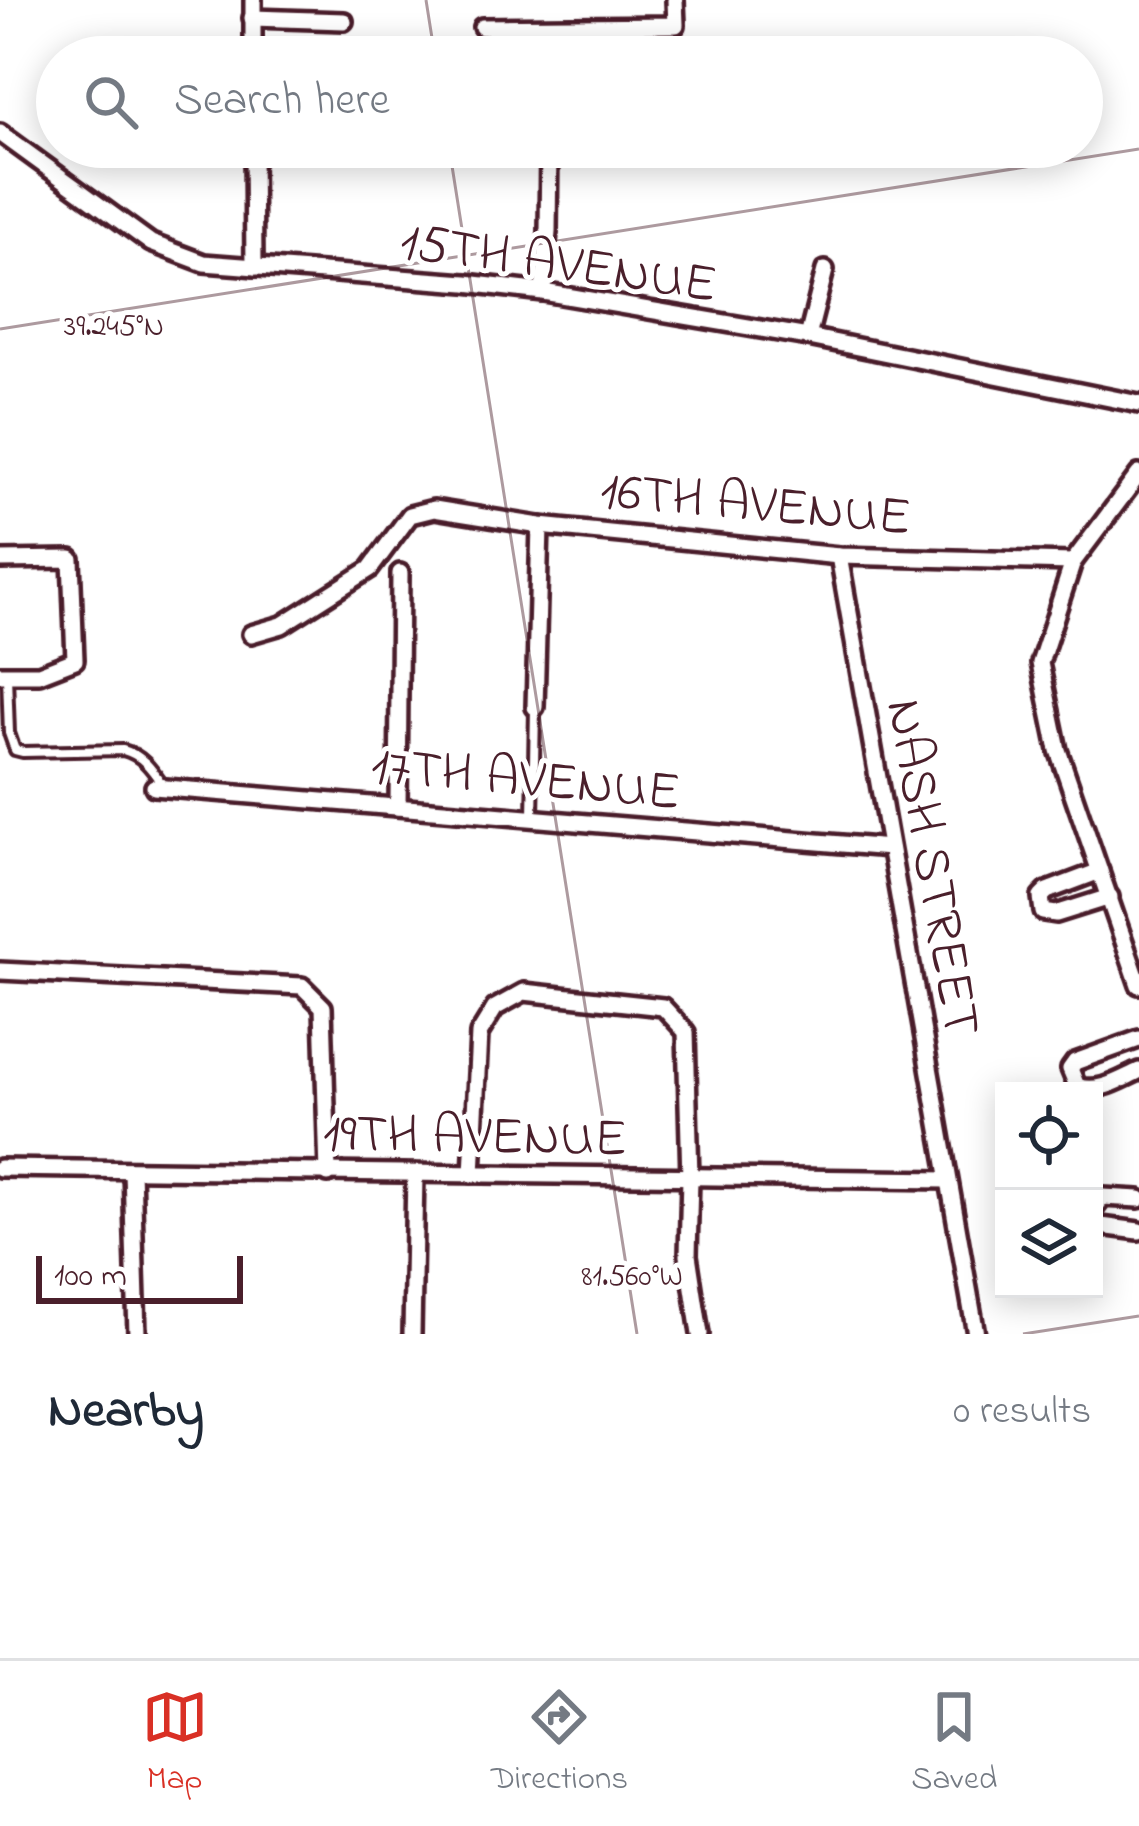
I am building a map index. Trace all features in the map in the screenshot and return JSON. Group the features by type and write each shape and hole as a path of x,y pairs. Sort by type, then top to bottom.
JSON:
{"street":[{"path":"252,36 254,0"},
{"path":"482,28 676,26 675,0"},
{"path":"252,18 344,21"},
{"path":"550,28 550,36"},
{"name":"15TH AVENUE","path":"0,133 36,159"},
{"name":"15TH AVENUE","path":"48,168 151,243 204,263 543,292 808,337 1139,404"},
{"path":"253,168 254,267"},
{"path":"543,292 547,168"},
{"path":"808,337 825,270"},
{"path":"1139,474 1073,562 1040,663 1058,750 1139,985"},
{"name":"16TH AVENUE","path":"251,634 282,626 370,569 410,515 434,509 540,526 839,556 1073,562"},
{"path":"535,707 540,526"},
{"name":"NASH STREET","path":"839,556 976,1334"},
{"path":"0,560 71,559 75,659 39,674 3,674"},
{"path":"398,807 400,573"},
{"name":"17TH AVENUE","path":"159,787 890,848"},
{"path":"1100,871 1047,891 1041,897 1042,912 1056,914 1109,897"},
{"path":"0,970 302,986 323,1007 328,1174"},
{"path":"472,1174 479,1034 495,1008 524,992 663,1007 686,1032 688,1256 700,1334"},
{"path":"1139,1039 1075,1062 1070,1069 1077,1087 1087,1090 1139,1071"},
{"name":"19TH AVENUE","path":"0,1168 948,1180"},
{"path":"132,1171 137,1334"},
{"path":"412,1334 415,1174"},
{"path":"1103,1197 1139,1199"},
{"path":"1103,1226 1139,1231"}],"lane":[{"path":"3,674 15,750 132,752 148,764 159,787"},
{"path":"532,818 535,707"}]}
